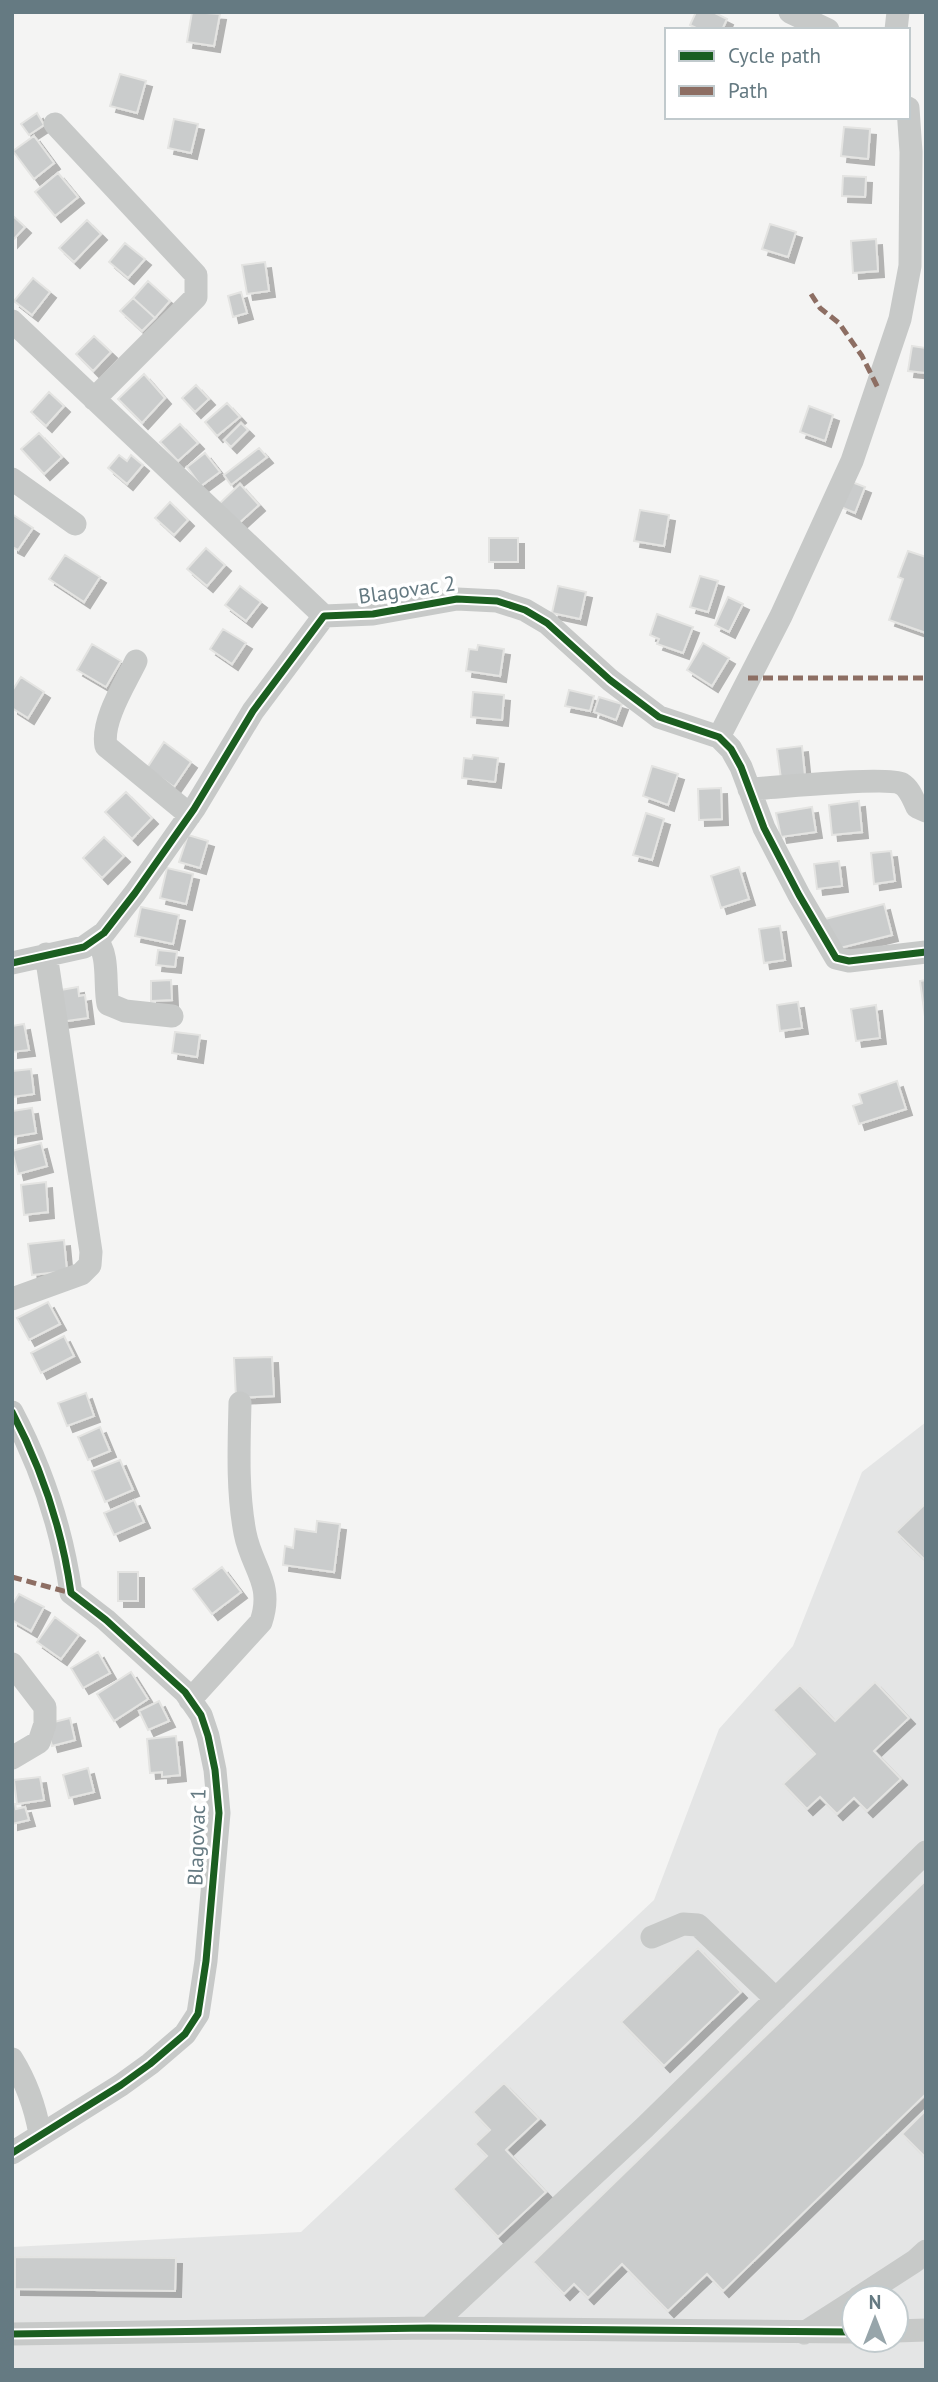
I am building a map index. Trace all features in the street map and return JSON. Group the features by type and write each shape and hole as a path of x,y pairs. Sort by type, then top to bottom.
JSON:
{"street":[{"path":"790,12 824,28"},
{"path":"909,119 918,216 900,319 857,449 780,616 719,737 732,749 764,828 836,958 849,961 926,952"},
{"path":"55,124 196,275 196,297 94,399"},
{"path":"12,321 324,617 253,711 190,815 135,893 96,940 84,947 12,963"},
{"path":"12,479 75,524"},
{"name":"Blagovac 2","path":"324,617 373,614 457,599 497,601 525,610 547,623 610,680 659,717 719,737"},
{"path":"136,661 110,715 104,735 106,746 190,815"},
{"path":"750,789 895,782 908,790 917,807 926,811"},
{"path":"96,940 101,946 104,959 108,1004 125,1011 172,1016"},
{"path":"12,1298 81,1274 90,1265 91,1252 46,954"},
{"path":"190,1700 261,1622 265,1608 265,1585 246,1535 240,1480 240,1403"},
{"name":"Blagovac 1","path":"12,1412 41,1470 67,1565 71,1593 106,1620 185,1692 201,1715 215,1770 219,1814 206,1961 198,2014 185,2034 150,2064 12,2153"},
{"path":"12,1664 45,1707 46,1724 39,1742 12,1758"},
{"path":"429,2328 645,2127 926,1852"},
{"path":"652,1937 682,1924 698,1925 775,1999"},
{"path":"12,2059 36,2108 40,2134"},
{"path":"879,2284 926,2251"},
{"path":"804,2333 840,2309"},
{"path":"12,2334 429,2328 840,2332"}],"shaded area":[{"path":"926,1422 926,2370 12,2370 12,2247 301,2232 654,1900 719,1729 793,1646 862,1472"}],"building":[{"path":"192,12 220,14 214,46 187,42"},
{"path":"696,12 713,12 727,19 723,28 696,28 690,25"},
{"path":"120,74 146,81 137,113 110,106"},
{"path":"37,113 44,125 29,135 21,124"},
{"path":"174,119 198,124 191,153 168,148"},
{"path":"844,127 870,129 868,159 841,156"},
{"path":"34,136 54,163 34,179 13,151"},
{"path":"58,173 78,197 55,216 35,192"},
{"path":"843,176 866,177 865,197 842,196"},
{"path":"12,215 25,227 12,241"},
{"path":"87,220 101,234 74,262 59,248"},
{"path":"770,224 796,232 788,257 762,249"},
{"path":"876,239 878,271 853,273 851,241"},
{"path":"125,243 145,259 128,278 109,262"},
{"path":"265,262 269,291 247,294 242,265"},
{"path":"33,278 50,292 32,315 14,301"},
{"path":"148,281 170,301 155,318 133,298"},
{"path":"241,292 247,313 233,317 228,296"},
{"path":"133,298 155,318 142,331 120,311"},
{"path":"94,336 111,352 93,371 76,354"},
{"path":"912,346 926,348 926,373 908,371"},
{"path":"144,374 165,398 142,423 118,399"},
{"path":"196,385 209,399 195,412 182,398"},
{"path":"49,392 64,406 46,426 31,412"},
{"path":"227,403 240,417 217,436 205,422"},
{"path":"809,406 833,415 825,441 800,432"},
{"path":"241,423 248,430 231,447 224,440"},
{"path":"180,424 198,443 178,461 160,442"},
{"path":"39,433 62,457 44,474 21,449"},
{"path":"259,448 267,457 231,485 224,475"},
{"path":"205,453 220,472 201,486 187,467"},
{"path":"119,455 127,461 131,455 143,465 127,484 108,468"},
{"path":"852,482 865,487 855,513 841,507"},
{"path":"240,484 259,505 237,525 218,505"},
{"path":"170,502 188,520 174,535 155,518"},
{"path":"640,510 669,515 664,546 634,541"},
{"path":"12,514 33,528 18,550 12,547"},
{"path":"489,538 518,538 518,562 489,562"},
{"path":"206,548 225,565 207,586 187,569"},
{"path":"908,551 926,557 926,633 889,620 903,579 898,577"},
{"path":"65,555 100,577 84,602 49,579"},
{"path":"700,576 718,581 708,612 690,607"},
{"path":"240,586 261,602 246,621 225,605"},
{"path":"558,586 586,592 580,619 552,613"},
{"path":"728,597 743,604 729,632 715,625"},
{"path":"657,614 693,627 683,653 657,644 659,639 650,635"},
{"path":"223,629 246,643 232,664 210,649"},
{"path":"703,643 729,658 712,686 687,670"},
{"path":"92,644 121,661 106,687 77,670"},
{"path":"478,645 504,649 500,676 466,671 469,649 477,650"},
{"path":"21,677 44,692 28,718 12,708 12,691"},
{"path":"569,690 594,696 590,711 565,706"},
{"path":"473,692 504,695 502,720 471,717"},
{"path":"599,697 622,704 616,720 594,712"},
{"path":"164,742 191,762 174,787 147,768"},
{"path":"802,746 805,776 781,779 777,749"},
{"path":"473,755 498,758 495,782 462,778 464,758 472,759"},
{"path":"652,766 678,774 668,805 643,796"},
{"path":"721,788 722,819 699,820 698,789"},
{"path":"126,792 152,818 132,839 105,812"},
{"path":"859,801 862,832 832,835 829,805"},
{"path":"812,807 816,832 781,837 776,813"},
{"path":"646,813 664,819 652,860 633,855"},
{"path":"188,835 208,841 200,868 179,862"},
{"path":"104,837 124,856 102,878 83,858"},
{"path":"891,851 895,881 874,884 871,853"},
{"path":"839,861 842,886 817,889 814,864"},
{"path":"739,867 749,899 721,908 711,876"},
{"path":"167,868 193,874 186,904 160,898"},
{"path":"884,904 892,935 832,950 825,919"},
{"path":"141,907 179,915 173,944 135,936"},
{"path":"780,926 785,960 764,963 759,929"},
{"path":"158,950 177,952 175,967 156,965"},
{"path":"171,980 172,1000 151,1001 151,981"},
{"path":"926,980 926,1024 920,981"},
{"path":"78,987 79,996 85,995 88,1018 60,1022 55,991"},
{"path":"798,1002 802,1028 780,1031 777,1005"},
{"path":"876,1005 880,1038 856,1041 851,1009"},
{"path":"24,1024 29,1050 12,1052 12,1026"},
{"path":"175,1032 200,1035 197,1057 172,1053"},
{"path":"31,1069 34,1094 12,1097 12,1071"},
{"path":"897,1081 906,1109 859,1124 853,1106 862,1103 859,1094"},
{"path":"32,1108 36,1133 12,1137 12,1111"},
{"path":"41,1143 47,1166 18,1174 12,1151"},
{"path":"46,1182 48,1212 24,1215 21,1185"},
{"path":"64,1240 67,1271 32,1275 28,1244"},
{"path":"48,1302 60,1324 29,1340 17,1318"},
{"path":"64,1336 74,1356 41,1373 31,1353"},
{"path":"272,1357 274,1396 236,1398 234,1358"},
{"path":"86,1393 94,1416 67,1426 58,1403"},
{"path":"100,1427 110,1451 88,1460 78,1437"},
{"path":"120,1460 133,1490 105,1502 92,1471"},
{"path":"134,1500 144,1522 114,1535 104,1513"},
{"path":"926,1503 926,1561 896,1532"},
{"path":"317,1521 340,1524 334,1572 283,1565 285,1546 293,1548 295,1529 316,1532"},
{"path":"222,1567 241,1592 212,1614 193,1589"},
{"path":"118,1572 138,1572 138,1601 118,1601"},
{"path":"19,1594 44,1607 31,1631 12,1620 12,1605"},
{"path":"55,1617 79,1635 61,1659 37,1642"},
{"path":"98,1652 110,1673 83,1688 71,1668"},
{"path":"131,1672 148,1699 114,1721 97,1694"},
{"path":"875,1682 909,1718 874,1751 901,1779 867,1811 854,1798 837,1814 820,1797 807,1809 783,1784 815,1754 773,1710 800,1685 835,1721"},
{"path":"159,1701 169,1721 148,1730 139,1711"},
{"path":"70,1718 75,1740 52,1746 46,1724"},
{"path":"176,1736 180,1775 162,1777 162,1772 150,1773 147,1739"},
{"path":"88,1768 94,1792 69,1798 63,1775"},
{"path":"40,1777 44,1800 17,1804 14,1780"},
{"path":"12,1804 15,1804 16,1809 25,1807 29,1820 12,1824"},
{"path":"926,1880 926,2094 723,2291 707,2274 668,2311 622,2264 588,2298 574,2284 564,2294 533,2262"},
{"path":"698,1948 741,1992 664,2066 621,2022"},
{"path":"504,2083 539,2119 506,2150 546,2192 498,2237 453,2189 487,2156 475,2144 490,2130 473,2112"},
{"path":"926,2110 926,2158 902,2134"},
{"path":"15,2257 176,2258 175,2291 15,2289"}],"marked path":[{"path":"811,294 820,308 839,323 862,356 878,388"},
{"path":"748,678 926,678"},
{"path":"12,1577 71,1593"}],"cycle path":[{"path":"12,963 84,947 104,933 194,809 253,711 324,616 373,614 457,599 497,601 525,610 547,623 610,680 659,717 719,737 731,749 741,767 764,828 836,958 849,961 926,952"},
{"path":"12,1412 33,1455 49,1500 71,1593 106,1620 185,1692 201,1715 215,1770 219,1813 206,1961 198,2014 185,2034 150,2064 12,2153"},
{"path":"12,2334 429,2328 840,2332"}]}
